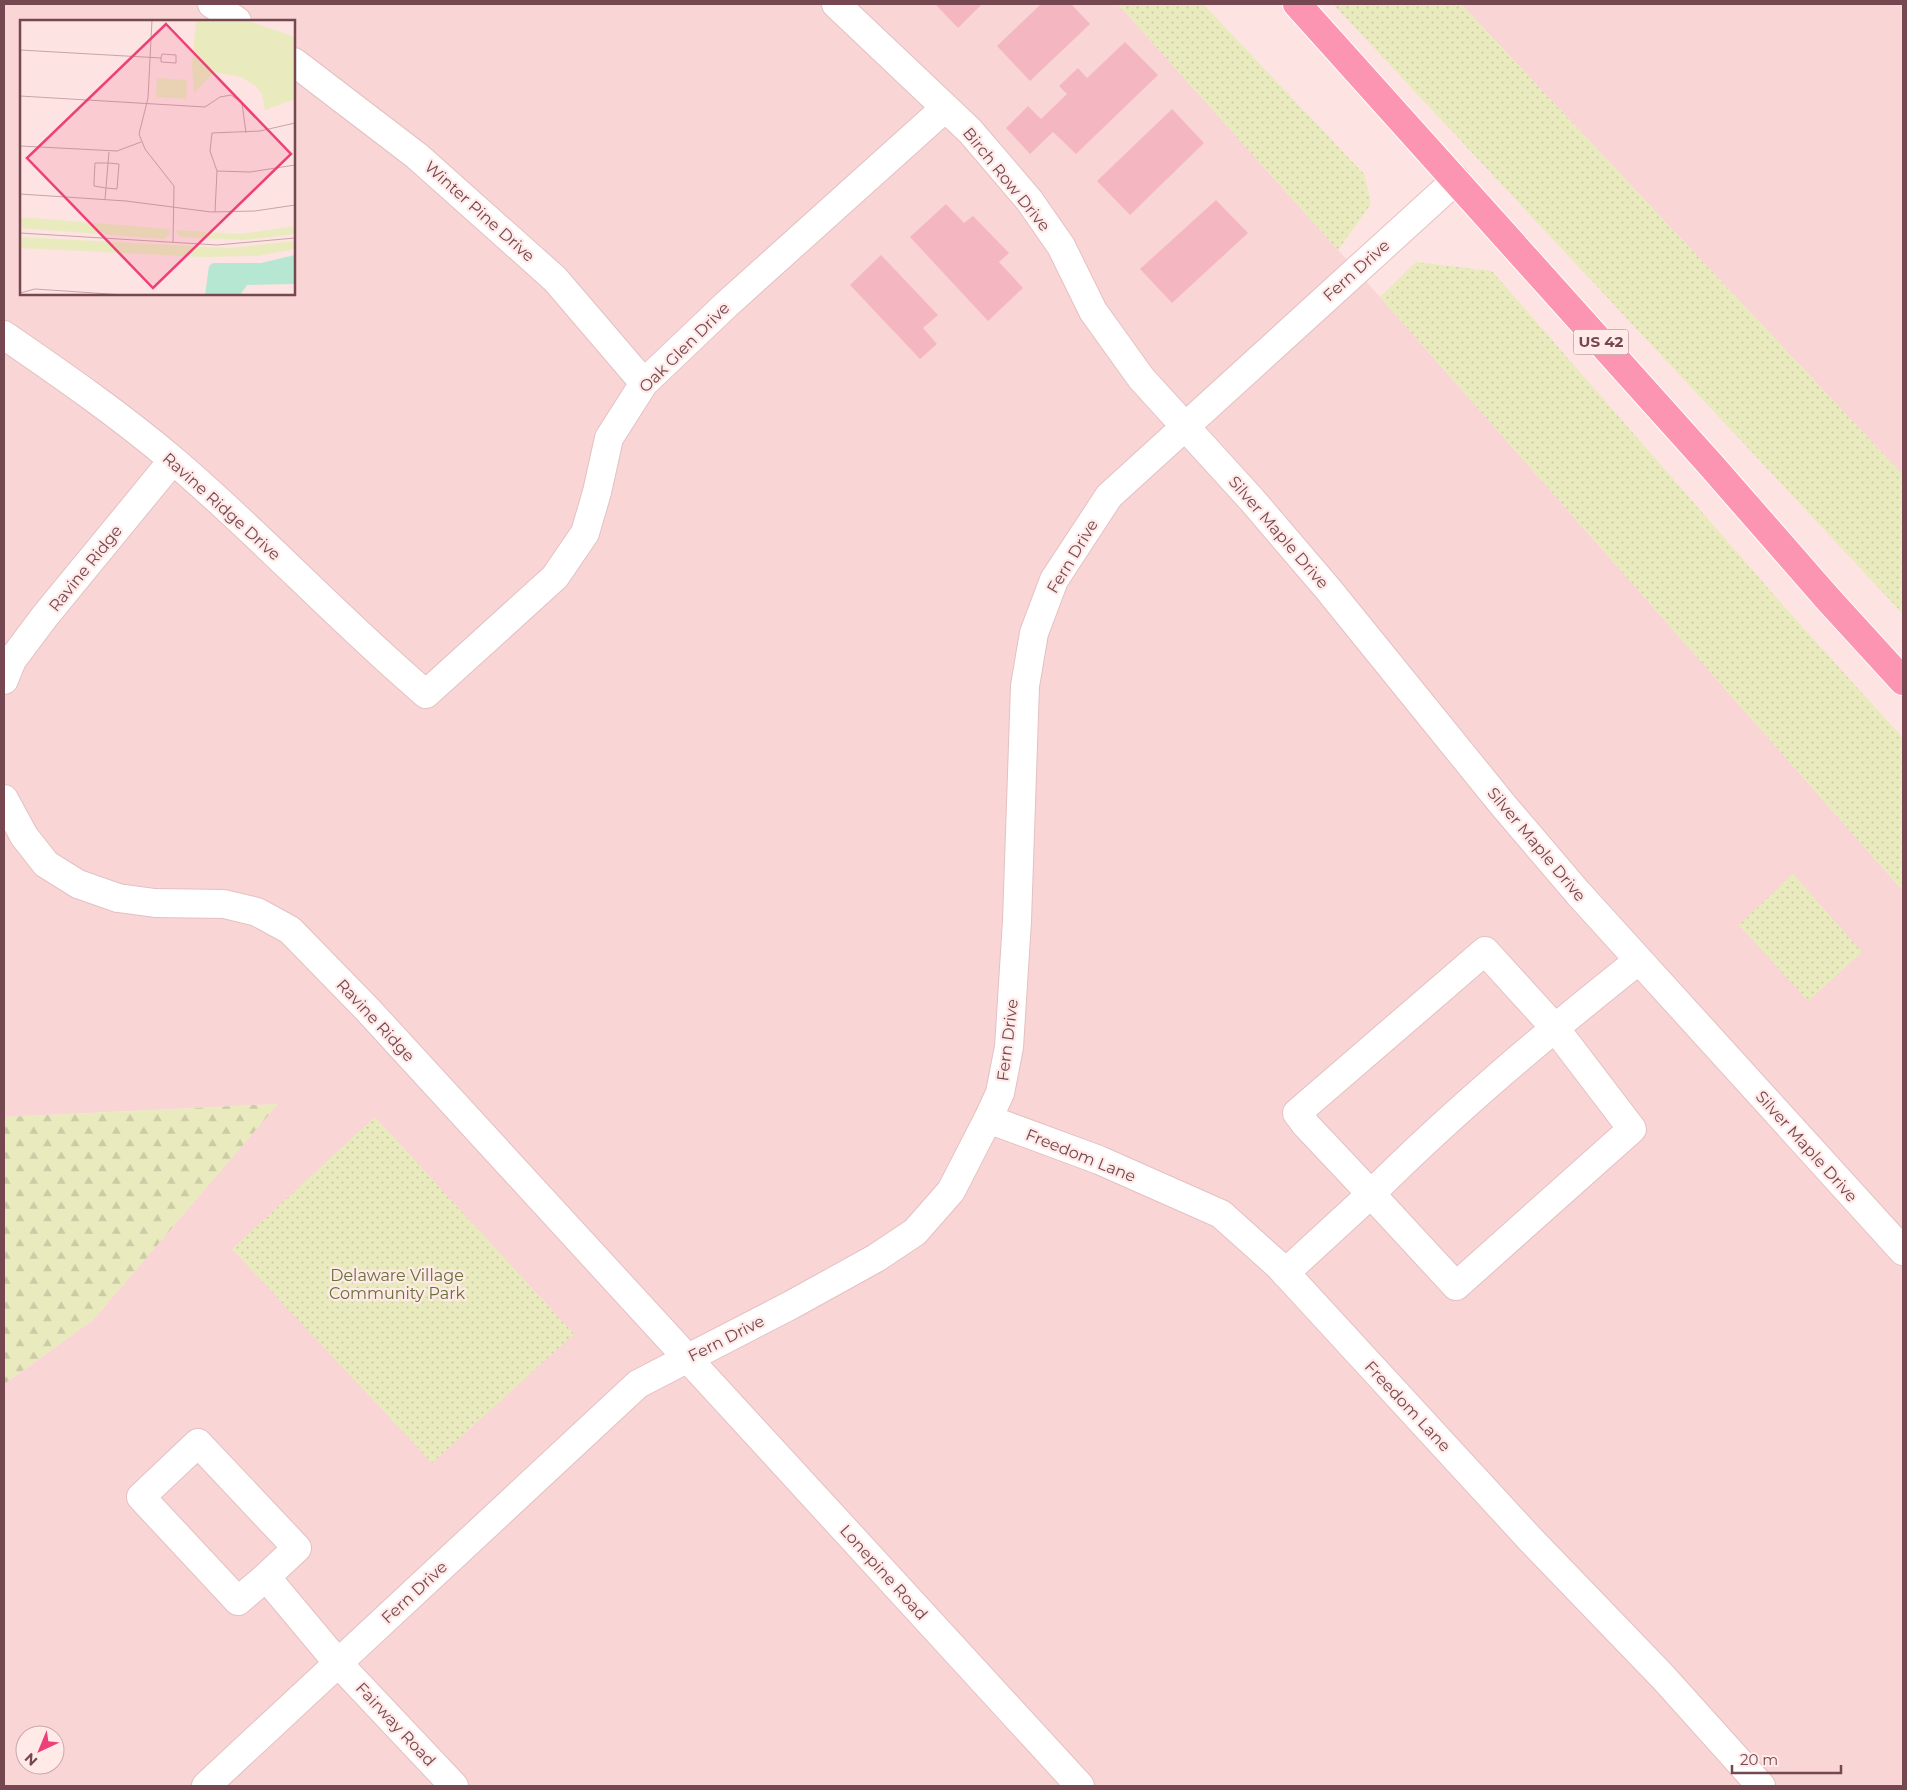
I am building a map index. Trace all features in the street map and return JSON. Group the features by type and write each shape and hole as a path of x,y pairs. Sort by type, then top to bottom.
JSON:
{"highway":[{"name":"US 42","path":"1297,4 1710,464 1828,600 1903,681"}],"street":[{"path":"212,4 236,20"},
{"name":"Birch Row Drive","path":"836,4 970,131 1029,200 1061,246 1093,311 1141,378 1184,426"},
{"name":"Winter Pine Drive","path":"295,63 417,156 555,279 644,383"},
{"name":"Oak Glen Drive","path":"426,694 555,577 585,533 597,492 609,438 644,383 727,304 946,108"},
{"name":"Fern Drive","path":"206,1786 638,1384 791,1305 876,1258 915,1232 951,1191 1000,1093 1009,1047 1017,921 1025,686 1034,633 1054,580 1109,496 1456,180"},
{"name":"Ravine Ridge Drive","path":"4,335 68,379 173,460 271,549 390,663 426,694"},
{"name":"Silver Maple Drive","path":"1184,426 1265,515 1328,589 1504,806 1578,893 1903,1251"},
{"name":"Ravine Ridge","path":"4,680 12,660 45,616 173,460"},
{"name":"Ravine Ridge","path":"4,799 24,836 46,864 78,884 118,898 155,903 224,904 257,912 290,930 368,1010 688,1358"},
{"path":"1485,951 1555,1028 1632,1129 1456,1286 1371,1194 1297,1113 1485,951"},
{"path":"1285,1273 1433,1135 1555,1028 1639,960"},
{"name":"Freedom Lane","path":"988,1119 1100,1160 1221,1214 1285,1273 1530,1538 1662,1676 1761,1786"},
{"name":"Lonepine Road","path":"688,1358 1080,1786"},
{"path":"198,1443 297,1548 266,1577 238,1601 141,1498 198,1443"},
{"name":"Fairway Road","path":"266,1577 338,1663 454,1786"}],"shaded area":[{"path":"4,4 1118,4 1380,297 1903,891 1903,1786 4,1786 4,1384 93,1320 277,1104 4,1117"},
{"path":"1461,4 1903,4 1903,475"}],"green space":[{"path":"1118,4 1203,4 1364,174 1371,204 1338,250"},
{"path":"1333,4 1461,4 1903,475 1903,614"},
{"path":"1416,262 1492,271 1788,611 1903,738 1903,891 1380,297"},
{"path":"1793,874 1862,952 1808,1001 1739,925"},
{"path":"278,1104 93,1320 4,1384 4,1117"},
{"name":"Delaware Village Community Park","path":"375,1117 574,1334 432,1463 232,1249"}],"building":[{"path":"935,4 982,4 958,28"},
{"path":"1041,4 1071,4 1090,24 1030,81 997,46"},
{"path":"1125,42 1158,75 1076,154 1053,132 1030,154 1006,128 1028,106 1041,119 1067,94 1059,86 1078,68 1087,78"},
{"path":"1172,109 1204,143 1130,215 1097,181"},
{"path":"1216,200 1248,233 1172,303 1140,269"},
{"path":"946,204 964,223 973,216 1009,253 999,262 1023,288 988,321 910,237"},
{"path":"881,255 938,315 923,328 937,344 920,359 850,285"}]}
